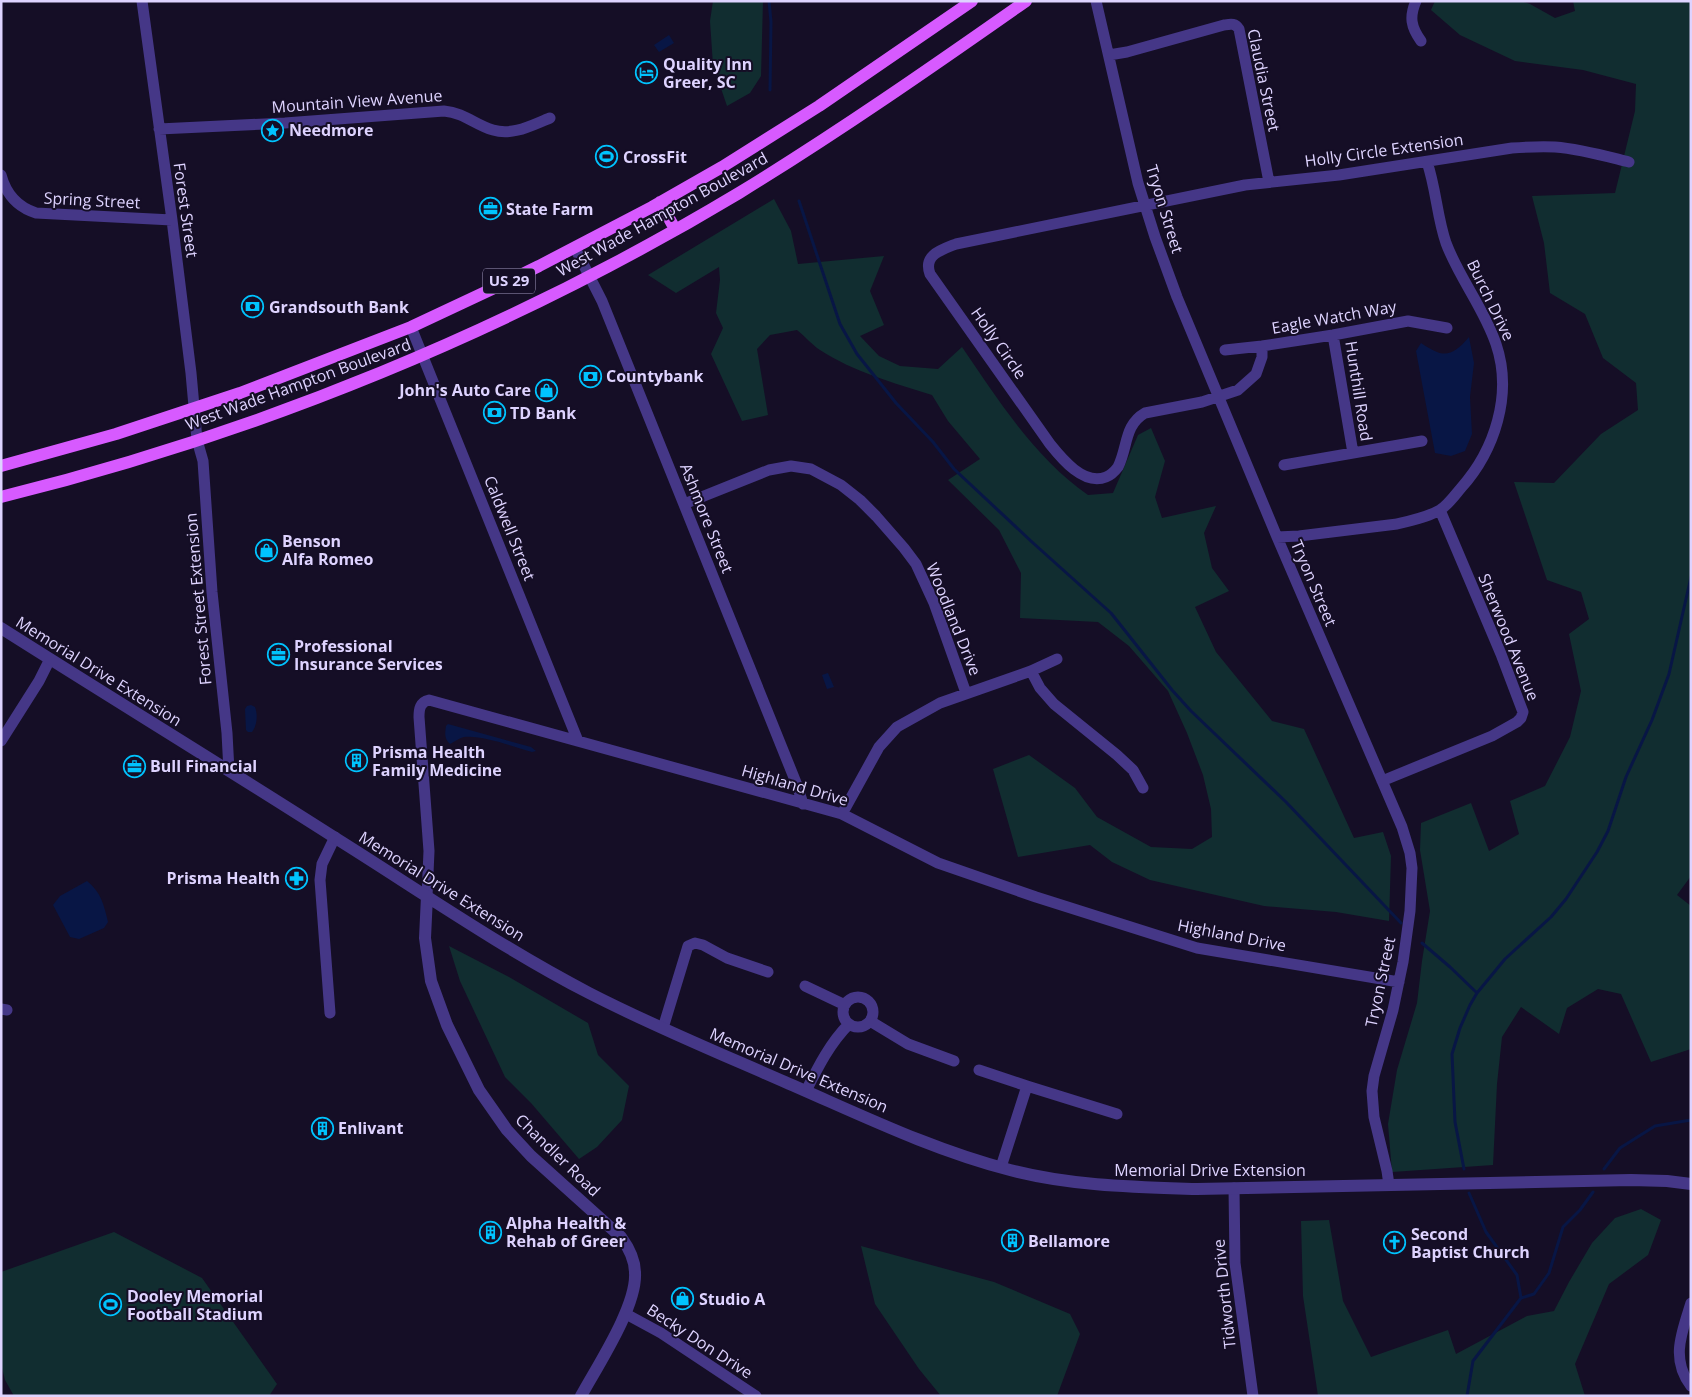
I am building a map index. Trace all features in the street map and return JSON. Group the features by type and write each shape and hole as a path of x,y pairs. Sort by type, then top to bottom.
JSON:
{"main road":[{"name":"West Wade Hampton Boulevard","path":"1,466 116,434 304,370 411,327 500,286 575,248 722,167 819,106 972,1"},
{"name":"West Wade Hampton Boulevard","path":"1,498 125,464 315,398 423,355 513,313 589,275 738,193 836,132 1026,1"},
{"path":"660,202 675,229"}],"street":[{"name":"Forest Street","path":"142,1 172,220 195,424"},
{"name":"Tryon Street","path":"1096,1 1138,183 1177,296 1277,538 1406,838 1412,868 1410,911 1399,982 1374,1076 1372,1091 1374,1117 1389,1185"},
{"path":"1416,1 1410,20 1414,32 1421,41"},
{"name":"Claudia Street","path":"1109,55 1224,25 1237,25 1247,66 1269,182"},
{"name":"Mountain View Avenue","path":"159,129 285,123 444,111 460,114 491,130 504,132 518,130 550,118"},
{"name":"Holly Circle Extension","path":"1144,204 1245,185 1339,175 1512,148 1540,146 1573,149 1629,162"},
{"name":"Burch Drive","path":"1277,538 1397,524 1440,510 1472,477 1488,449 1499,417 1502,394 1503,376 1500,357 1493,335 1446,242 1427,162"},
{"name":"Spring Street","path":"1,175 9,195 17,204 36,213 57,216 172,220"},
{"name":"Holly Circle","path":"1144,204 956,244 937,252 928,261 927,266 930,274 1050,444 1068,464 1084,476 1100,479 1114,472 1120,462 1128,431 1134,420 1145,413 1219,397"},
{"name":"Ashmore Street","path":"575,248 602,301 803,804"},
{"name":"Eagle Watch Way","path":"1225,350 1333,335 1408,320 1447,328"},
{"name":"Caldwell Street","path":"411,327 578,741"},
{"name":"Hunthill Road","path":"1333,335 1353,453"},
{"path":"1219,397 1238,390 1256,374 1262,357 1262,346"},
{"name":"Forest Street Extension","path":"195,424 203,461 212,592 227,733 229,771"},
{"path":"1284,464 1422,441"},
{"name":"Woodland Drive","path":"684,504 769,470 791,466 811,469 841,485 860,500 876,516 916,564 934,603 966,693 940,703 906,721 890,733 879,747 842,814"},
{"name":"Sherwood Avenue","path":"1382,781 1492,736 1517,722 1523,712 1501,654 1440,510"},
{"name":"Memorial Drive Extension","path":"1,628 427,896 540,966 590,994 806,1091 941,1148 1001,1167 1064,1180 1107,1185 1197,1189 1631,1180 1691,1184"},
{"path":"1,741 40,681 50,659"},
{"path":"966,693 1057,659"},
{"path":"1030,670 1040,688 1054,704 1117,755 1132,770 1143,788"},
{"name":"Highland Drive","path":"427,896 429,851 418,717 419,707 425,701 435,701 842,814 938,863 1174,942 1197,948 1399,982"},
{"path":"330,1013 320,880 322,864 334,837"},
{"name":"Chandler Road","path":"427,896 424,938 427,962 435,995 447,1025 479,1090 507,1130 531,1156 616,1231 626,1244 634,1262 635,1282 626,1314 581,1396"},
{"path":"663,1028 688,946 695,943 703,945 727,958 768,972"},
{"path":"804,986 845,1006"},
{"path":"852,998 865,998 871,1004 873,1017 870,1021 858,1027 849,1024 844,1015 845,1006 852,998"},
{"path":"870,1021 908,1044 954,1061"},
{"path":"806,1091 823,1059 849,1024"},
{"path":"979,1070 1117,1114"},
{"path":"1001,1167 1028,1086"},
{"name":"Tidworth Drive","path":"1234,1188 1235,1263 1253,1396"},
{"path":"1691,1303 1679,1340 1678,1351 1684,1376 1691,1386"},
{"name":"Becky Don Drive","path":"626,1314 661,1333 756,1396"}],"green space":[{"path":"713,1 763,1 761,76 750,93 727,106 713,65 710,21"},
{"path":"1435,1 1521,1 1555,18 1575,11 1573,1 1691,1 1691,876 1677,895 1691,906 1691,1049 1651,1062 1621,994 1598,989 1567,1008 1559,1034 1521,1007 1502,1037 1497,1084 1493,1165 1392,1172 1388,1124 1397,1070 1417,1003 1430,911 1420,850 1421,823 1471,803 1489,851 1519,834 1510,801 1545,786 1570,737 1581,691 1569,634 1589,619 1581,592 1547,580 1514,482 1554,483 1601,434 1638,410 1636,383 1603,358 1585,314 1550,293 1544,243 1532,196 1615,193 1635,111 1636,84 1583,70 1515,61 1460,35 1431,10"},
{"path":"774,199 791,231 798,264 884,256 870,291 884,325 860,336 879,356 900,366 938,369 962,347 1034,446 1051,464 1088,495 1113,493 1138,435 1151,428 1165,461 1155,497 1162,518 1216,506 1204,533 1212,568 1229,591 1195,607 1216,652 1272,721 1304,729 1354,838 1383,832 1391,856 1389,921 1336,912 1264,906 1150,880 1112,862 1090,845 1018,857 993,769 1029,755 1075,788 1097,817 1151,847 1192,849 1212,837 1211,809 1203,775 1168,691 1129,646 1098,622 1020,618 1021,573 999,530 948,480 980,459 948,421 932,395 846,365 817,348 797,330 770,335 757,349 768,415 742,421 711,354 723,328 716,313 720,280 719,267 676,293 648,275"},
{"path":"449,946 509,977 588,1023 598,1055 629,1086 622,1120 597,1147 579,1159 531,1103 505,1077 460,981"},
{"path":"1641,1209 1661,1220 1648,1255 1609,1284 1575,1364 1585,1396 1318,1396 1303,1296 1301,1221 1329,1220 1343,1301 1371,1357 1448,1330 1456,1354 1527,1316 1554,1311 1592,1243 1615,1218"},
{"name":"Dooley Memorial Football Stadium","path":"114,1232 202,1278 277,1384 269,1396 14,1396 5,1380 1,1364 1,1272"},
{"path":"861,1246 994,1282 1070,1314 1080,1334 1057,1396 941,1396 919,1369 875,1304"}],"shaded area":[{"path":"669,35 674,43 659,52 654,45"},
{"path":"1469,337 1474,363 1470,397 1472,434 1465,451 1451,456 1435,453 1416,351 1421,343 1441,353 1452,352"},
{"path":"828,673 834,687 827,689 822,675"},
{"path":"251,705 255,707 256,720 252,732 248,732 246,730 245,709"},
{"path":"448,724 531,747 536,751 532,752 472,737 464,737 450,744 445,736"},
{"path":"87,881 99,894 108,922 104,928 79,939 70,937 53,905 60,896"}],"waterway":[{"path":"769,1 771,22 770,90"},
{"path":"799,201 840,324 857,354 896,403 933,442 954,469 1111,613 1191,711 1286,802 1401,923"},
{"path":"1464,1169 1455,1122 1452,1054 1460,1028 1477,993 1505,959 1551,917 1566,899 1597,852 1608,831 1626,777 1652,720 1669,674 1691,577"},
{"path":"1422,943 1477,993"},
{"path":"1604,1169 1620,1148 1655,1126 1691,1120"},
{"path":"1467,1396 1473,1361 1521,1298 1534,1294 1549,1273 1563,1227 1580,1210 1593,1192"},
{"path":"1469,1193 1486,1232 1517,1275 1521,1298"}],"place":[{"name":"Quality Inn Greer, SC","path":"647,73"},
{"name":"Needmore","path":"273,130"},
{"name":"CrossFit","path":"607,157"},
{"name":"State Farm","path":"490,209"},
{"name":"Grandsouth Bank","path":"253,307"},
{"name":"Countybank","path":"590,376"},
{"name":"John's Auto Care","path":"547,390"},
{"name":"TD Bank","path":"494,413"},
{"name":"Benson Alfa Romeo","path":"266,550"},
{"name":"Professional Insurance Services","path":"278,655"},
{"name":"Prisma Health Family Medicine","path":"356,761"},
{"name":"Bull Financial","path":"134,766"},
{"name":"Prisma Health","path":"296,878"},
{"name":"Enlivant","path":"322,1128"},
{"name":"Alpha Health & Rehab of Greer","path":"490,1232"},
{"name":"Bellamore","path":"1012,1241"},
{"name":"Second Baptist Church","path":"1395,1243"},
{"name":"Studio A","path":"683,1299"},
{"name":"Dooley Memorial Football Stadium","path":"111,1305"}]}
